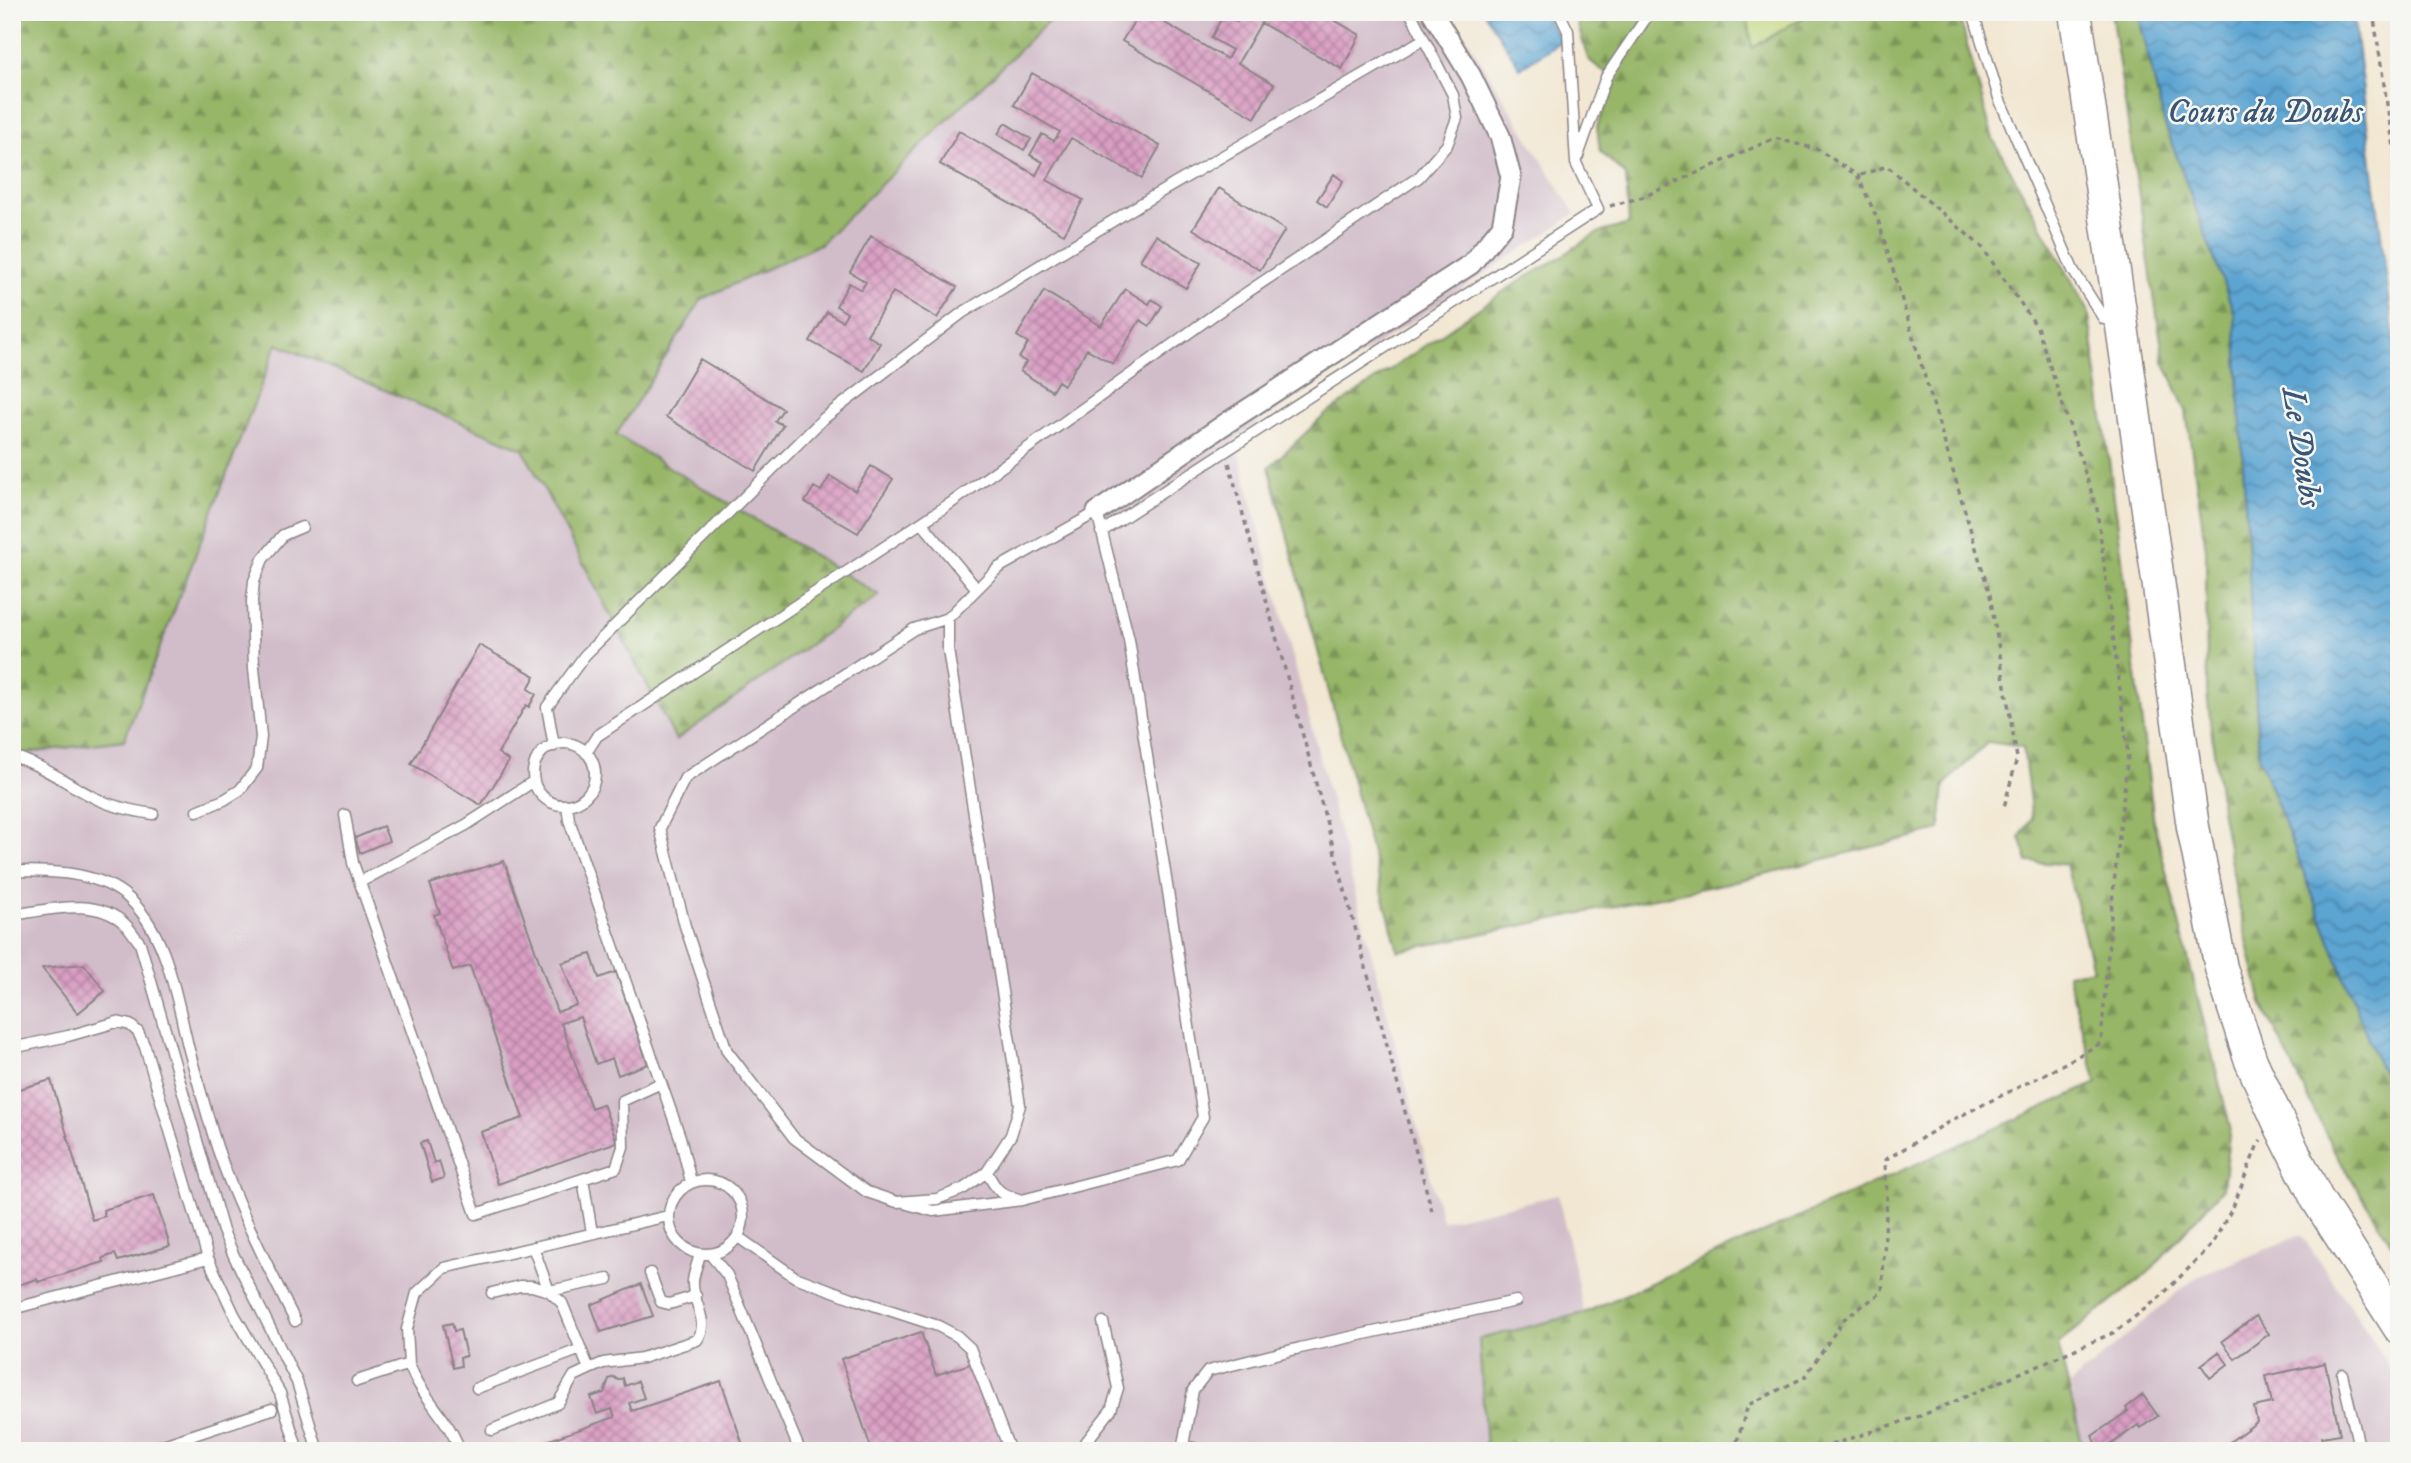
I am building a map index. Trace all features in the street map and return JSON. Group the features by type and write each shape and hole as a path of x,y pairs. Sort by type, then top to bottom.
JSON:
{"main road":[{"path":"2075,12 2193,827 2218,955 2251,1061 2281,1129 2317,1199 2399,1327"},
{"path":"2093,12 2203,793 2229,933 2255,1021 2302,1136 2355,1230 2399,1294"}],"street":[{"path":"1097,512 1222,426 1471,264 1502,226 1511,177 1500,136 1471,76 1432,12"}],"lane":[{"path":"586,753 597,736 922,523 1214,314 1419,177 1447,145 1457,118 1453,95 1409,12"},
{"path":"1101,532 1598,209 1576,163 1568,31 1559,12"},
{"path":"1576,163 1606,77 1650,12"},
{"path":"1973,12 1999,98 2073,270 2104,320 2121,323"},
{"path":"554,746 547,707 585,655 822,419 962,313 1152,197 1424,39"},
{"path":"1097,512 1101,532 1129,640 1203,1117 1178,1160 1021,1200 933,1211 897,1202 867,1192 794,1138 727,1051 685,926 660,828 685,778 914,629 948,618 999,568 1097,512"},
{"path":"922,523 977,589"},
{"path":"197,811 240,790 257,768 261,737 254,668 254,582 263,559 282,535 302,527"},
{"path":"897,1202 937,1199 963,1189 987,1172 1010,1135 1020,1105 948,650 948,618"},
{"path":"571,744 586,753 595,771 594,780 585,797 567,805 550,802 537,789 534,772 540,756 554,746 571,744"},
{"path":"12,756 29,761 97,799 122,809 153,814"},
{"path":"360,882 466,825 534,781"},
{"path":"567,805 569,820 680,1137 691,1182"},
{"path":"345,815 353,863 476,1214 616,1168 623,1147 622,1101 661,1083"},
{"path":"12,871 68,874 112,886 126,896 157,937 170,974 217,1147 255,1240 295,1321"},
{"path":"12,915 83,907 117,918 127,925 140,943 223,1231 297,1382 318,1451"},
{"path":"12,1048 117,1022 130,1025 138,1032 145,1047 208,1258 234,1314 280,1392 298,1451"},
{"path":"987,1172 995,1189 1005,1196 1021,1200"},
{"path":"583,1179 592,1233"},
{"path":"492,1430 558,1403 574,1376 589,1369 603,1363 642,1357 697,1340 702,1333 702,1322 692,1283 705,1254 730,1245 738,1237 742,1226 743,1214 734,1192 714,1180 691,1182 675,1196 668,1216 674,1236 681,1244 705,1254 727,1275 800,1451"},
{"path":"460,1451 448,1424 416,1383 409,1364 407,1329 416,1293 444,1268 668,1216"},
{"path":"738,1237 795,1277 938,1326 957,1336 970,1348 1010,1451"},
{"path":"533,1247 549,1291"},
{"path":"12,1309 208,1258"},
{"path":"650,1273 662,1302 669,1304 696,1296"},
{"path":"549,1291 608,1279"},
{"path":"492,1293 532,1286 549,1291 562,1303 589,1369"},
{"path":"1203,1451 1182,1448 1193,1390 1209,1371 1300,1348 1516,1301"},
{"path":"1079,1451 1111,1410 1118,1388 1103,1322"},
{"path":"477,1388 581,1349"},
{"path":"357,1381 409,1364"},
{"path":"2342,1374 2360,1451"},
{"path":"145,1451 272,1409"}],"path":[{"path":"2373,12 2399,183"},
{"path":"1598,209 1643,197 1775,138 1819,150 1858,176 1879,223 1990,595 2017,758 2004,807"},
{"path":"1734,1451 1748,1405 1805,1377 1844,1319 1882,1292 1887,1196 1885,1160 1952,1120 2053,1070 2101,1042 2128,754 2097,509 2037,327 1982,247 1887,166 1858,176"},
{"path":"1226,452 1432,1212"},
{"path":"1812,1451 1923,1415 2115,1332 2159,1298 2211,1246 2233,1207 2258,1144 2265,1136 2281,1129"}],"shaded area":[{"path":"12,12 1450,12 1575,214 1235,438 1442,1221 1558,1195 1584,1313 1479,1339 1486,1451 12,1451"},
{"path":"2301,1235 2399,1381 2399,1451 2084,1451 2070,1384 2195,1278"}],"green space":[{"path":"12,12 1058,12 820,244 702,299 616,435 879,595 676,740 523,449 277,344 124,740 12,755"},
{"path":"1574,12 1747,12 1752,48 1812,12 1958,12 1993,139 2088,310 2117,518 2154,823 2230,1126 2223,1188 2149,1272 2058,1344 2084,1451 1486,1451 1479,1339 1584,1313 2097,1083 2067,974 2093,969 2066,864 2028,862 2020,837 2032,818 2023,747 1988,742 1944,785 1940,830 1737,881 1398,951 1269,467 1326,414 1510,287 1595,234 1629,224 1626,176 1600,151 1597,126 1616,82 1588,59"},
{"path":"1747,12 1812,12 1752,48"},
{"path":"2111,12 2138,12 2164,122 2235,315 2259,757 2378,1064 2399,1098 2399,1256 2332,1147 2262,1003 2238,902 2221,809 2207,694 2206,549 2186,411 2164,361"}],"water":[{"path":"1484,12 1542,12 1561,41 1520,68"},
{"name":"Cours du Doubs","path":"2138,12 2353,12 2399,377 2399,1098 2378,1064 2259,757 2235,315 2164,122"}],"building":[{"path":"1140,12 1146,12 1227,59 1232,50 1211,38 1224,14 1237,22 1242,12 1320,12 1360,35 1342,69 1261,23 1238,63 1274,84 1255,118 1122,41"},
{"path":"1032,73 1160,146 1142,178 1071,138 1047,180 1083,200 1064,234 940,164 959,131 1036,175 1043,162 1030,155 1042,134 1054,141 1060,132 1014,105"},
{"path":"1005,123 1031,139 1024,150 998,134"},
{"path":"1334,174 1343,181 1327,207 1317,200"},
{"path":"1219,188 1285,230 1260,270 1193,229"},
{"path":"1156,235 1201,263 1186,288 1140,260"},
{"path":"871,236 957,287 937,318 893,292 867,335 880,343 864,371 810,341 827,312 842,321 847,313 836,306 849,283 861,290 866,282 850,272"},
{"path":"1125,289 1149,304 1152,299 1162,306 1150,326 1140,320 1113,364 1087,349 1064,385 1058,381 1052,391 1020,371 1026,362 1019,358 1028,343 1017,336 1044,291 1101,326"},
{"path":"700,359 783,409 775,421 783,425 755,471 666,417"},
{"path":"871,466 893,479 858,533 805,502 814,487 821,491 830,476 855,491"},
{"path":"479,645 535,676 528,689 536,694 529,707 526,705 498,753 509,761 481,805 411,764"},
{"path":"383,826 389,841 360,853 355,838"},
{"path":"504,861 557,1012 577,1005 562,963 591,954 599,978 616,972 648,1064 618,1075 612,1058 596,1064 580,1017 561,1023 591,1108 603,1104 617,1142 498,1184 481,1132 523,1118 470,966 453,971 434,915 440,913 430,884"},
{"path":"84,964 105,991 78,1013 42,968"},
{"path":"51,1080 92,1220 105,1216 103,1210 154,1195 170,1246 118,1261 115,1254 103,1258 104,1262 38,1282 37,1279 18,1285 12,1264 12,1219 19,1217 12,1198 12,1091"},
{"path":"427,1141 434,1163 439,1161 444,1178 432,1182 420,1143"},
{"path":"641,1284 653,1316 601,1332 591,1305"},
{"path":"2256,1316 2269,1334 2235,1359 2222,1341"},
{"path":"452,1323 454,1331 460,1330 466,1356 460,1358 461,1366 453,1368 443,1325"},
{"path":"921,1332 936,1375 973,1363 1004,1451 872,1451 841,1359"},
{"path":"2219,1352 2228,1364 2210,1378 2201,1365"},
{"path":"2325,1363 2340,1434 2322,1437 2323,1443 2307,1446 2304,1451 2217,1451 2257,1422 2254,1407 2272,1403 2266,1376"},
{"path":"614,1377 618,1380 623,1378 625,1386 638,1381 644,1398 629,1403 632,1411 721,1381 745,1451 534,1451 532,1446 615,1417 612,1409 597,1414 591,1397 604,1393 609,1379"},
{"path":"2143,1395 2158,1416 2140,1428 2138,1425 2102,1451 2092,1436 2128,1411 2126,1408"}],"water label":[{"name":"Le Doubs","path":"2303,447"}]}
